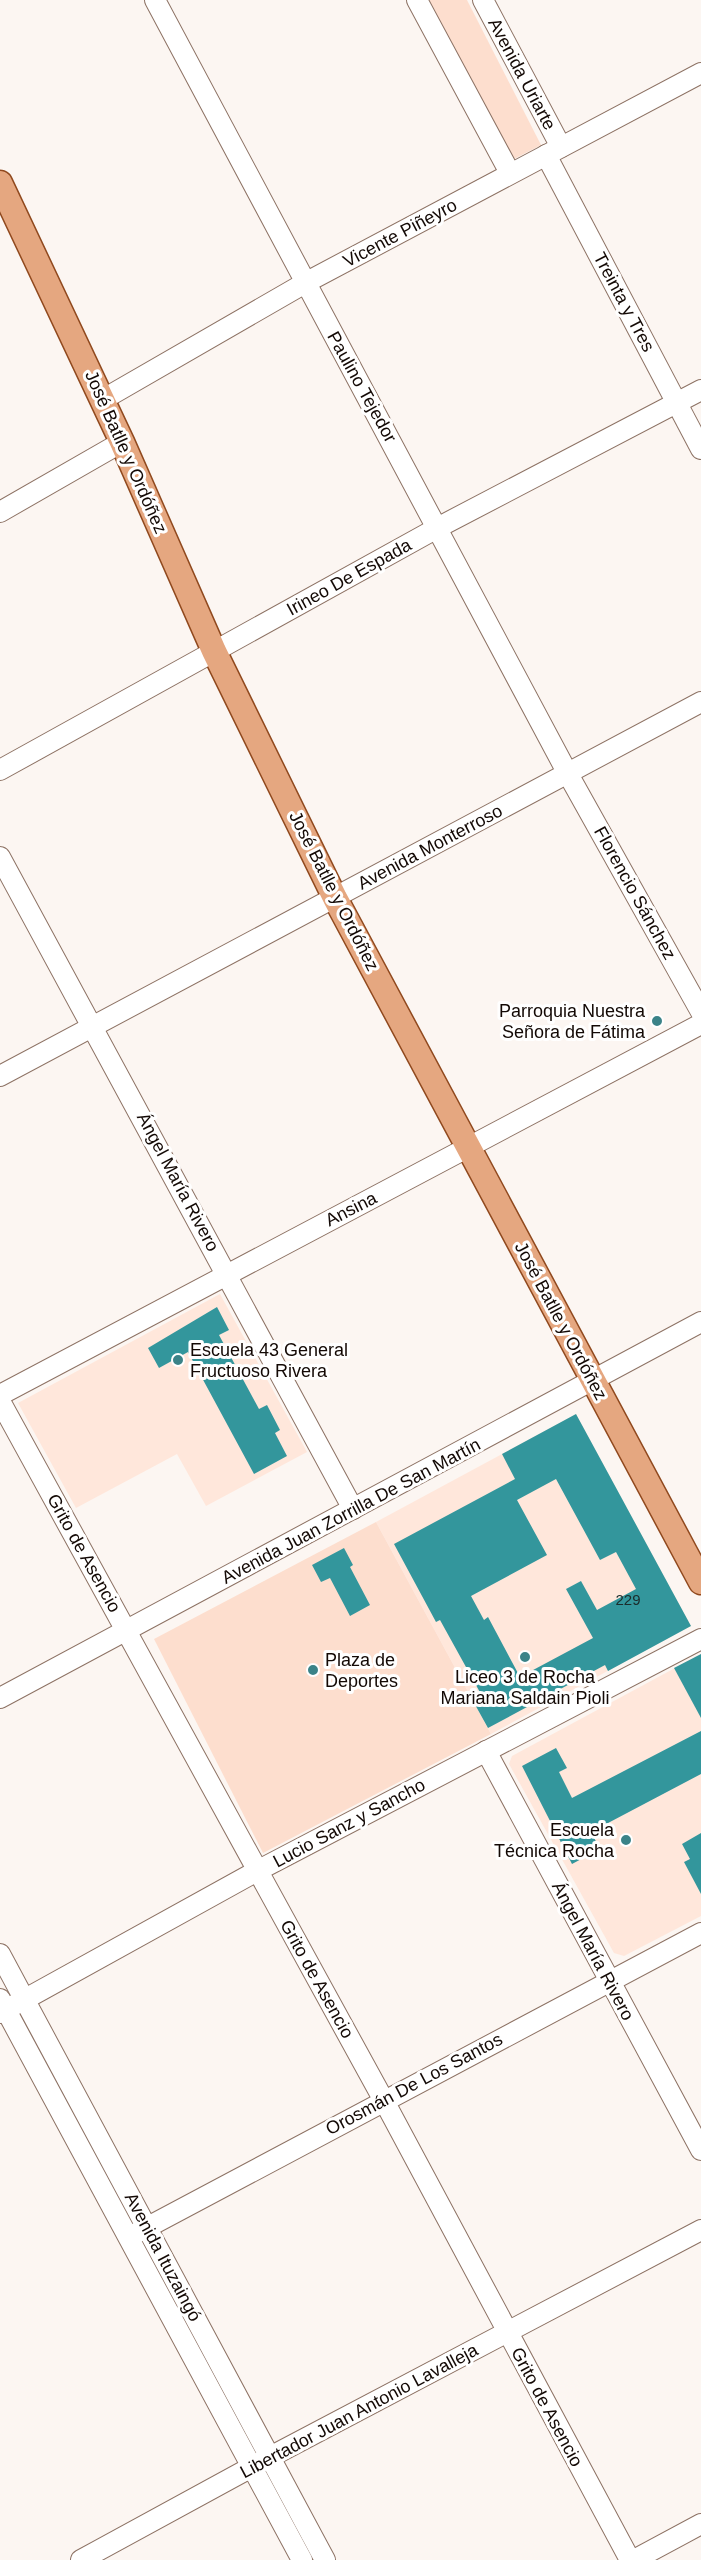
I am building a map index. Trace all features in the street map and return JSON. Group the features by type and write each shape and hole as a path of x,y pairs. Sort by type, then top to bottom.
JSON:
{"main road":[{"name":"José Batlle y Ordóñez","path":"3,195 122,442 214,651 335,898 701,1582"}],"street":[{"name":"Paulino Tejedor","path":"154,0 439,527 568,774"},
{"path":"417,0 510,173"},
{"name":"Avenida Uriarte","path":"483,0 554,151"},
{"name":"Vicente Piñeyro","path":"102,400 305,283 701,73"},
{"name":"Treinta y Tres","path":"554,151 701,449"},
{"name":"Irineo De Espada","path":"0,770 439,527 701,390"},
{"path":"0,512 122,442"},
{"name":"Avenida Monterroso","path":"0,1076 701,702"},
{"name":"Florencio Sánchez","path":"568,774 701,1012"},
{"name":"Ángel María Rivero","path":"0,857 228,1273 353,1509"},
{"name":"Ansina","path":"0,1395 701,1024"},
{"name":"Avenida Juan Zorrilla De San Martín","path":"0,1698 701,1322"},
{"name":"Grito de Asencio","path":"0,1401 128,1630 383,2099 507,2334 632,2560"},
{"name":"Lucio Sanz y Sancho","path":"2,2007 24,1999 257,1871 701,1639"},
{"name":"Ángel María Rivero","path":"486,1751 701,2150"},
{"name":"Orosmán De Los Santos","path":"129,2236 383,2099 701,1933"},
{"name":"Avenida Ituzaingó","path":"0,1954 325,2560"},
{"name":"Avenida Ituzaingó","path":"2,2007 129,2236 302,2560"},
{"name":"Libertador Juan Antonio Lavalleja","path":"81,2560 270,2457 701,2230"},
{"path":"632,2560 701,2524"}],"shaded area":[{"path":"429,0 467,0 541,145 514,159"},
{"name":"Escuela 43 General Fructuoso Rivera","path":"220,1294 307,1452 206,1506 177,1454 76,1508 18,1403"},
{"path":"576,1414 691,1626 491,1734 376,1522"},
{"name":"Plaza de Deportes","path":"376,1522 491,1734 263,1853 154,1639"},
{"name":"Escuela Técnica Rocha","path":"701,1654 701,1916 624,1956 614,1953 509,1764 512,1756"}],"building":[{"path":"217,1307 229,1330 219,1335 259,1409 267,1405 280,1430 275,1433 287,1456 254,1474 188,1352 159,1368 148,1348"},
{"path":"576,1414 691,1626 608,1671 605,1665 488,1728 473,1701 482,1696 440,1620 436,1622 394,1544 515,1479 502,1454","holes":["556,1479 600,1560 616,1552 636,1589 597,1610 581,1581 566,1589 593,1638 520,1677 488,1617 484,1620 471,1596 547,1555 517,1500"]},
{"path":"344,1548 353,1565 350,1567 370,1605 350,1616 330,1578 321,1582 312,1565"},
{"path":"701,1654 701,1718 674,1668"},
{"path":"701,1731 701,1774 591,1832 600,1849 572,1864 522,1766 556,1748 567,1768 559,1772 572,1798"},
{"path":"701,1833 701,1894 684,1862 690,1859 682,1844"}],"place":[{"name":"Parroquia Nuestra Señora de Fátima","path":"657,1021"},
{"name":"Escuela 43 General Fructuoso Rivera","path":"178,1360"},
{"name":"Liceo 3 de Rocha Mariana Saldain Pioli","path":"525,1657"},
{"name":"Plaza de Deportes","path":"313,1670"},
{"name":"Escuela Técnica Rocha","path":"626,1840"}]}
